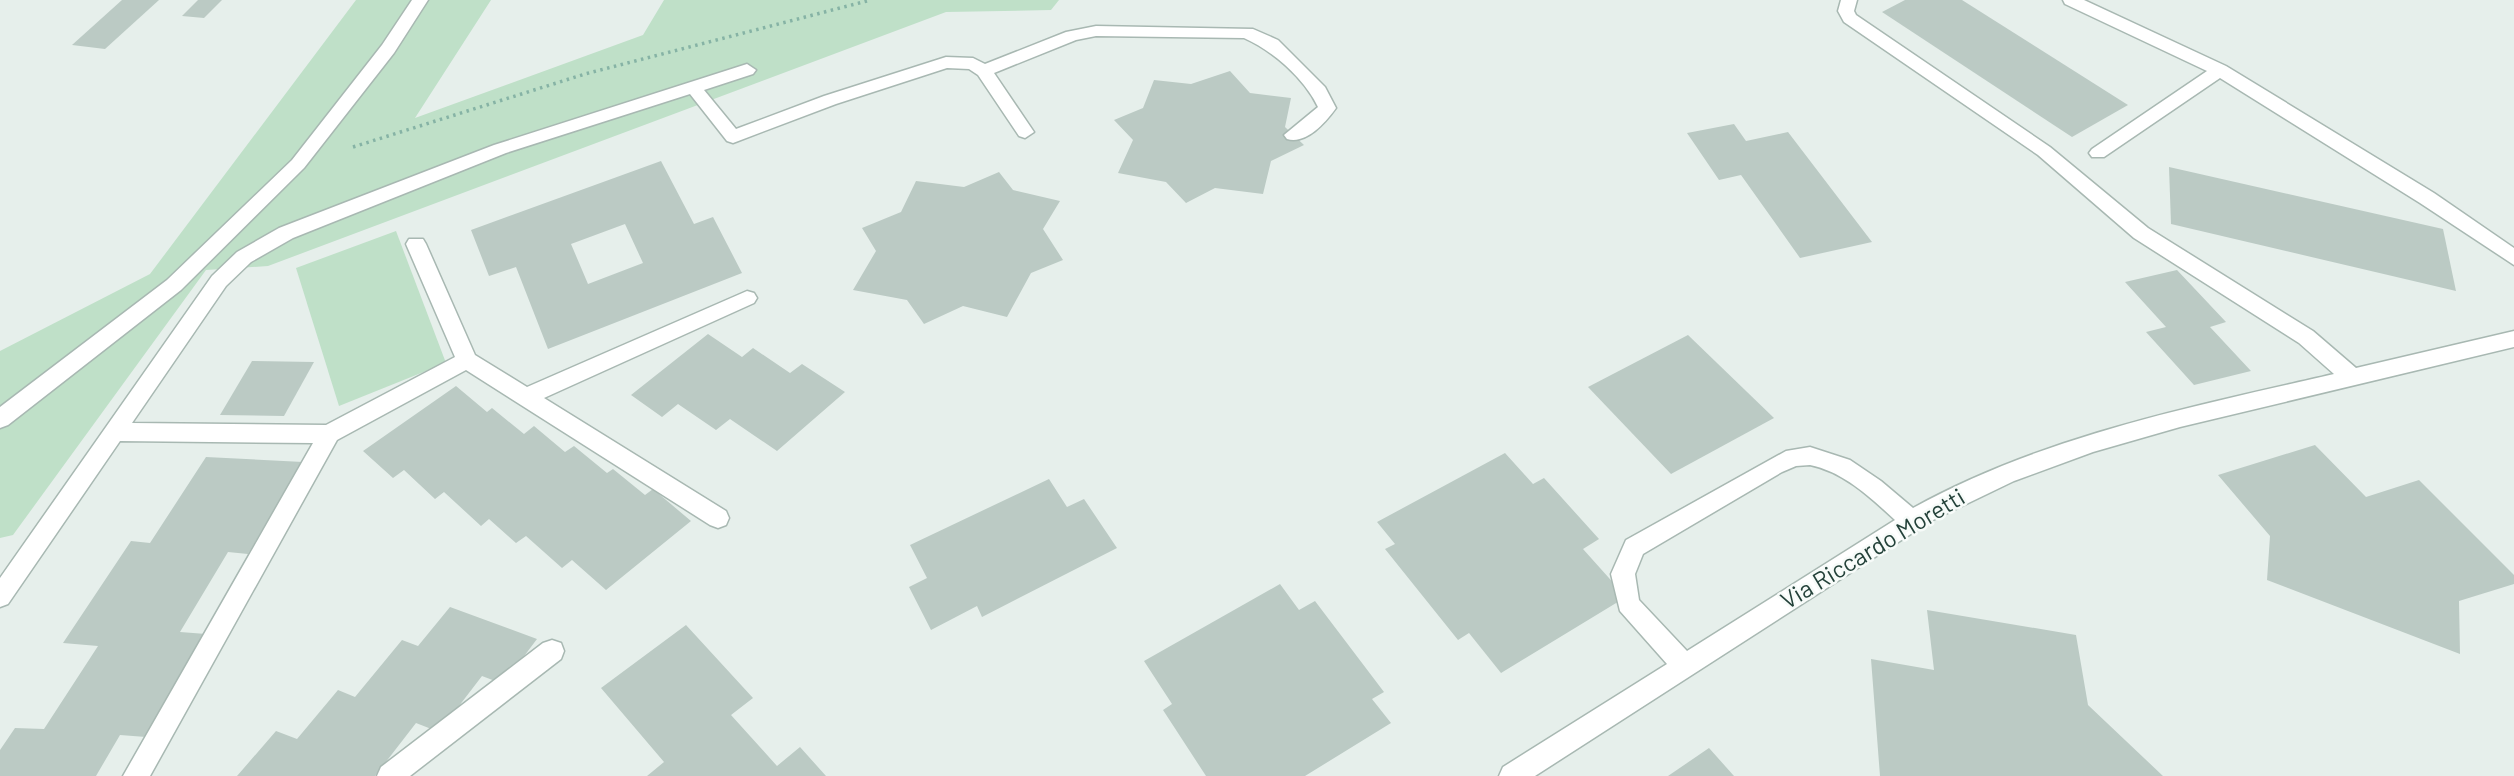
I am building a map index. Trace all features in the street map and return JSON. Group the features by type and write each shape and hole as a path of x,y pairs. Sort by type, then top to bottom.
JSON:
{"street":[{"path":"0,419 174,285 298,164 388,48 420,0"},
{"path":"1849,0 1846,11 1850,18 2044,151 2141,233 2306,337 2353,377"},
{"path":"2071,0 2220,70 2427,198 2514,258"},
{"path":"984,71 1072,36 1096,31 1247,33 1272,44 1319,91 1327,108 1307,128 1293,135"},
{"path":"693,87 733,137 867,87 946,62 973,64 984,71 1025,132"},
{"path":"0,597 219,281 244,257 286,233 500,149 747,70"},
{"path":"2098,153 2220,70"},
{"path":"416,244 467,360 719,518"},
{"path":"526,397 747,298"},
{"name":"Via Riccardo Moretti","path":"1513,776 1912,521 1994,478 2159,422 2514,339"},
{"path":"113,432 330,434 467,360"},
{"path":"136,776 330,434"},
{"path":"1685,666 1629,604 1623,574 1634,547 1774,466 1796,457 1824,459 1852,471 1912,521"},
{"path":"390,776 552,651"}],"path":[{"path":"298,164 585,74 871,0"}],"green space":[{"path":"356,0 491,0 415,118 643,35 664,0 1059,0 1051,10 946,12 268,266 206,270 13,535 0,538 0,351 150,274"},
{"path":"396,231 446,363 339,406 296,268"}],"building":[{"path":"122,0 159,0 105,49 72,45"},
{"path":"198,0 222,0 204,18 182,16"},
{"path":"1905,0 1962,0 2128,105 2072,137 1882,12"},
{"path":"1230,71 1250,93 1291,98 1285,127 1304,145 1271,161 1263,194 1215,188 1186,203 1166,182 1118,173 1133,140 1114,120 1143,108 1154,80 1191,84"},
{"path":"1734,124 1746,141 1788,132 1872,242 1800,258 1741,175 1719,180 1687,133"},
{"path":"661,161 694,224 713,217 742,273 548,349 516,267 489,276 471,230","holes":["625,224 643,263 588,284 571,244"]},
{"path":"2169,167 2443,229 2456,291 2171,224"},
{"path":"999,172 1013,190 1060,201 1043,229 1063,260 1031,273 1007,317 963,306 924,324 907,300 853,290 876,251 862,228 901,212 916,181 964,187"},
{"path":"2177,270 2226,322 2210,327 2251,371 2194,385 2146,332 2166,327 2125,282"},
{"path":"708,334 742,357 753,348 790,373 802,364 845,392 777,451 730,419 716,430 678,404 662,417 631,395"},
{"path":"1688,335 1774,418 1671,474 1588,387"},
{"path":"252,361 314,362 284,416 220,415"},
{"path":"456,386 487,412 492,408 524,434 534,426 565,452 574,446 607,473 613,469 645,495 653,489 691,521 606,590 572,560 562,568 526,536 516,543 489,519 481,526 444,492 435,499 404,470 393,478 363,451"},
{"path":"2315,445 2366,497 2419,480 2514,575 2514,584 2459,601 2460,654 2267,580 2270,536 2218,475"},
{"path":"1505,453 1533,484 1544,478 1599,539 1583,549 1626,597 1501,673 1469,633 1458,640 1385,549 1395,544 1377,522"},
{"path":"206,457 303,462 248,554 228,552 180,632 206,634 146,737 120,735 96,776 0,776 0,750 15,728 44,729 98,646 63,643 131,541 150,543"},
{"path":"1049,479 1067,507 1084,499 1117,548 982,617 977,606 931,630 909,587 927,578 910,545"},
{"path":"1280,584 1299,610 1315,601 1384,692 1372,699 1391,723 1305,776 1206,776 1163,710 1172,704 1144,661"},
{"path":"450,607 537,639 503,684 482,676 439,732 416,723 375,776 237,776 276,731 297,739 338,690 355,697 402,640 418,646"},
{"path":"1927,610 2076,635 2088,705 2163,776 1880,776 1871,659 1934,670"},
{"path":"686,625 753,698 731,715 777,766 800,747 826,776 647,776 664,762 601,688"},
{"path":"1709,748 1734,776 1668,776"}]}
